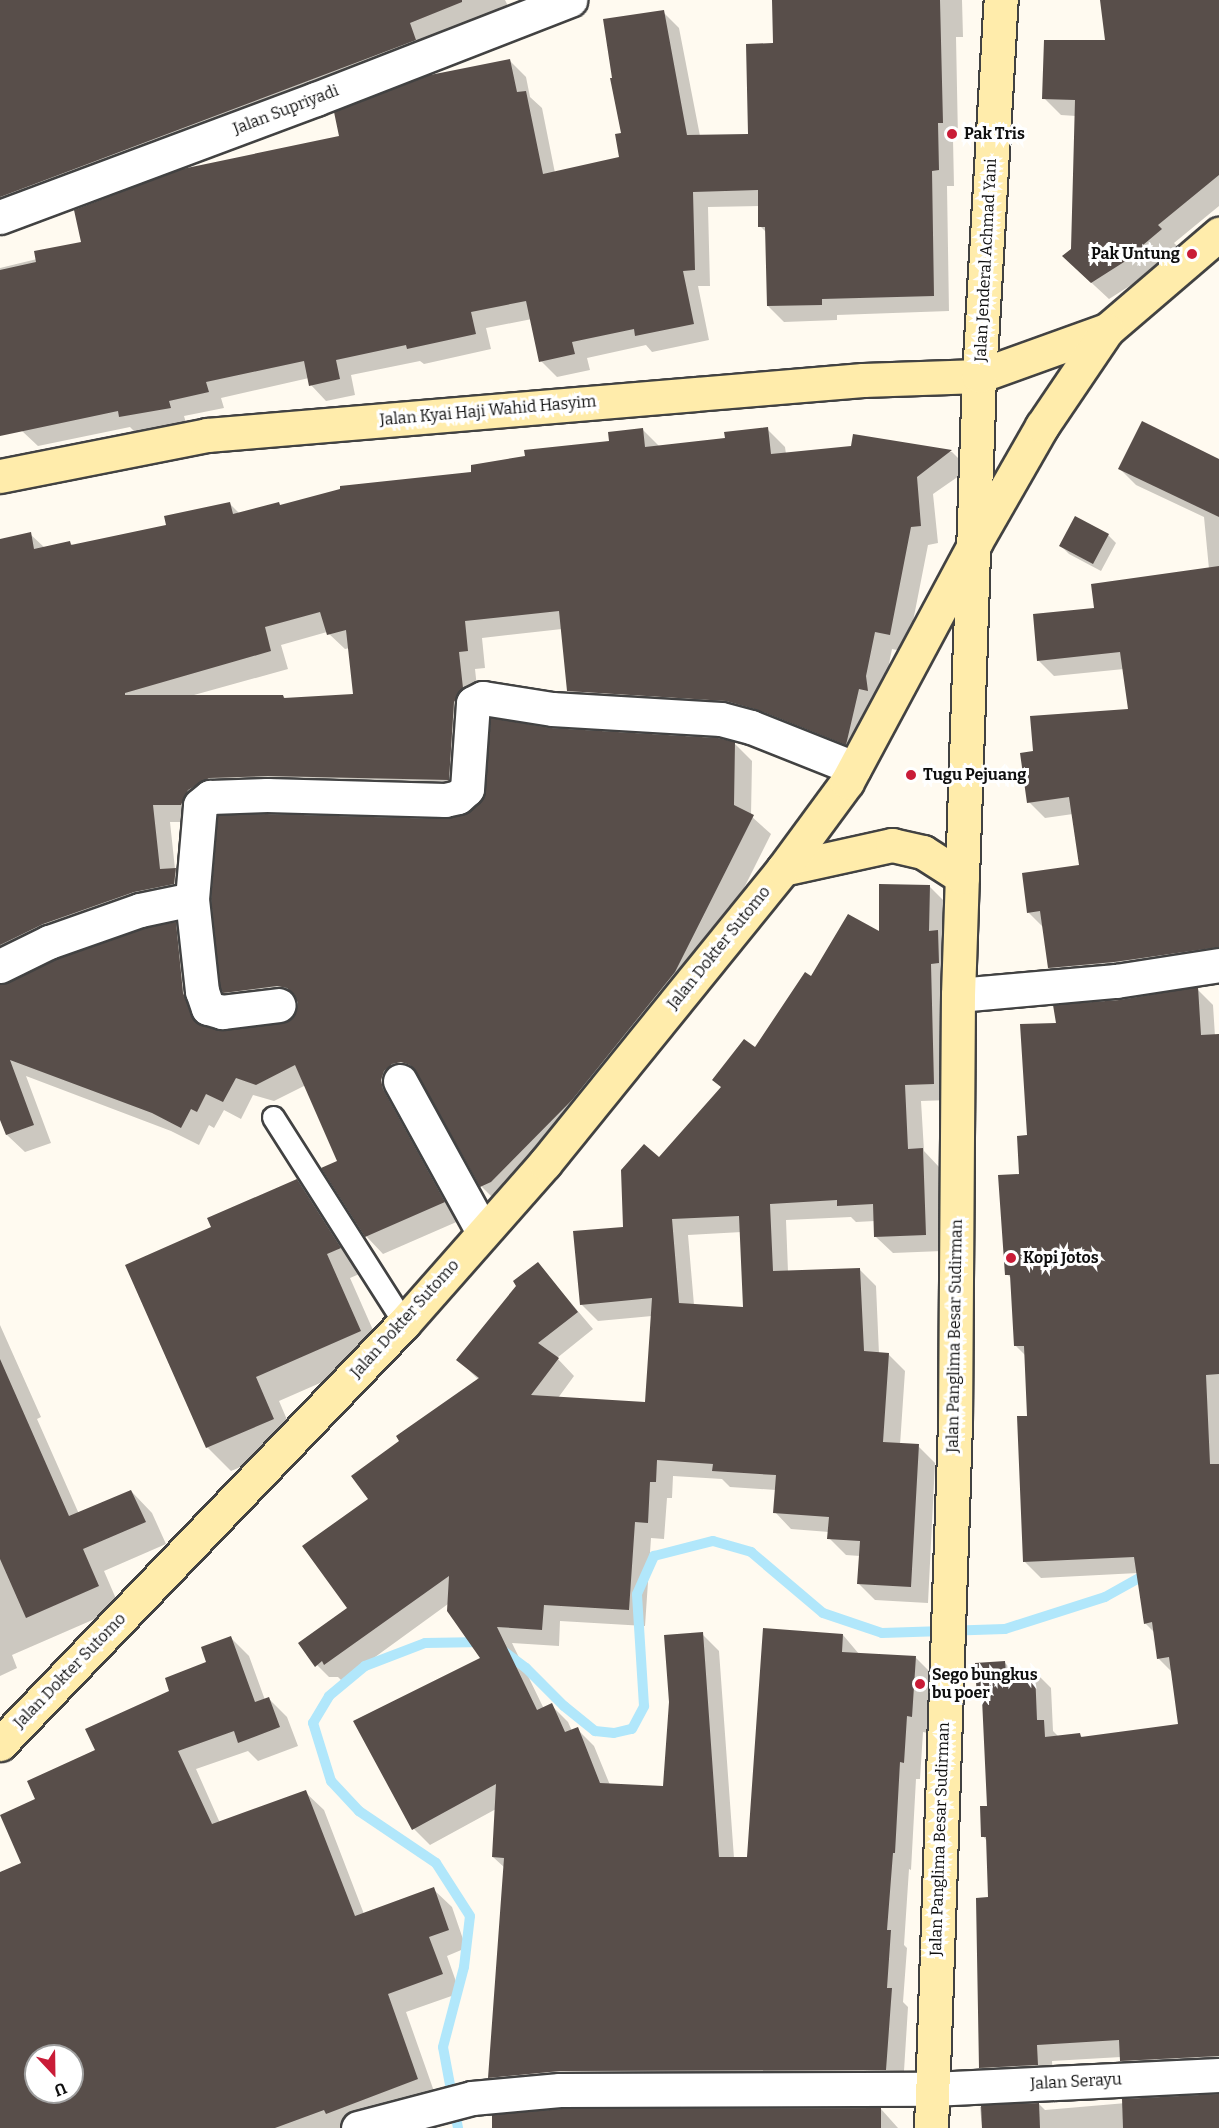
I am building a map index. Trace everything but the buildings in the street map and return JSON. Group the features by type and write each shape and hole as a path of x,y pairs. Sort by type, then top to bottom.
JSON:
{"main road":[{"name":"Jalan Jenderal Achmad Yani","path":"975,543 980,376 1001,0"},
{"path":"1107,330 1219,234"},
{"name":"Jalan Kyai Haji Wahid Hasyim","path":"0,476 207,435 863,380 980,376 1107,330"},
{"name":"Jalan Dokter Sutomo","path":"0,1744 404,1323 545,1163 783,869 854,768 975,543 1042,426 1107,330"},
{"name":"Jalan Panglima Besar Sudirman","path":"931,2128 955,1424 958,994 975,543"},
{"path":"783,869 892,845 923,852 962,877"}],"street":[{"name":"Jalan Supriyadi","path":"0,217 570,0"},
{"path":"279,1005 222,1012 208,1008 202,992 192,899 200,805 210,797 267,795 445,800 458,797 467,789 474,703 483,698 552,709 721,719 751,727 854,768"},
{"path":"0,966 49,942 141,910 192,899"},
{"path":"958,994 1116,981 1219,965"},
{"path":"400,1081 483,1232"},
{"name":"Jalan Serayu","path":"358,2128 472,2098 560,2090 932,2089 1219,2075"}],"lane":[{"path":"273,1117 404,1323"}],"waterway":[{"path":"502,1650 526,1668 564,1706 595,1731 614,1733 632,1729 644,1706 637,1594 654,1556 713,1541 751,1552 823,1613 882,1633 1005,1629 1105,1597 1148,1573"},
{"path":"458,2128 443,2047 464,1967 470,1916 436,1863 359,1811 331,1781 313,1723 329,1696 365,1666 425,1643 483,1642"}],"place":[{"name":"Pak Tris","path":"952,134"},
{"name":"Pak Untung","path":"1192,254"},
{"name":"Tugu Pejuang","path":"911,775"},
{"name":"Kopi Jotos","path":"1011,1258"},
{"name":"Sego bungkus bu poer","path":"920,1684"}]}
